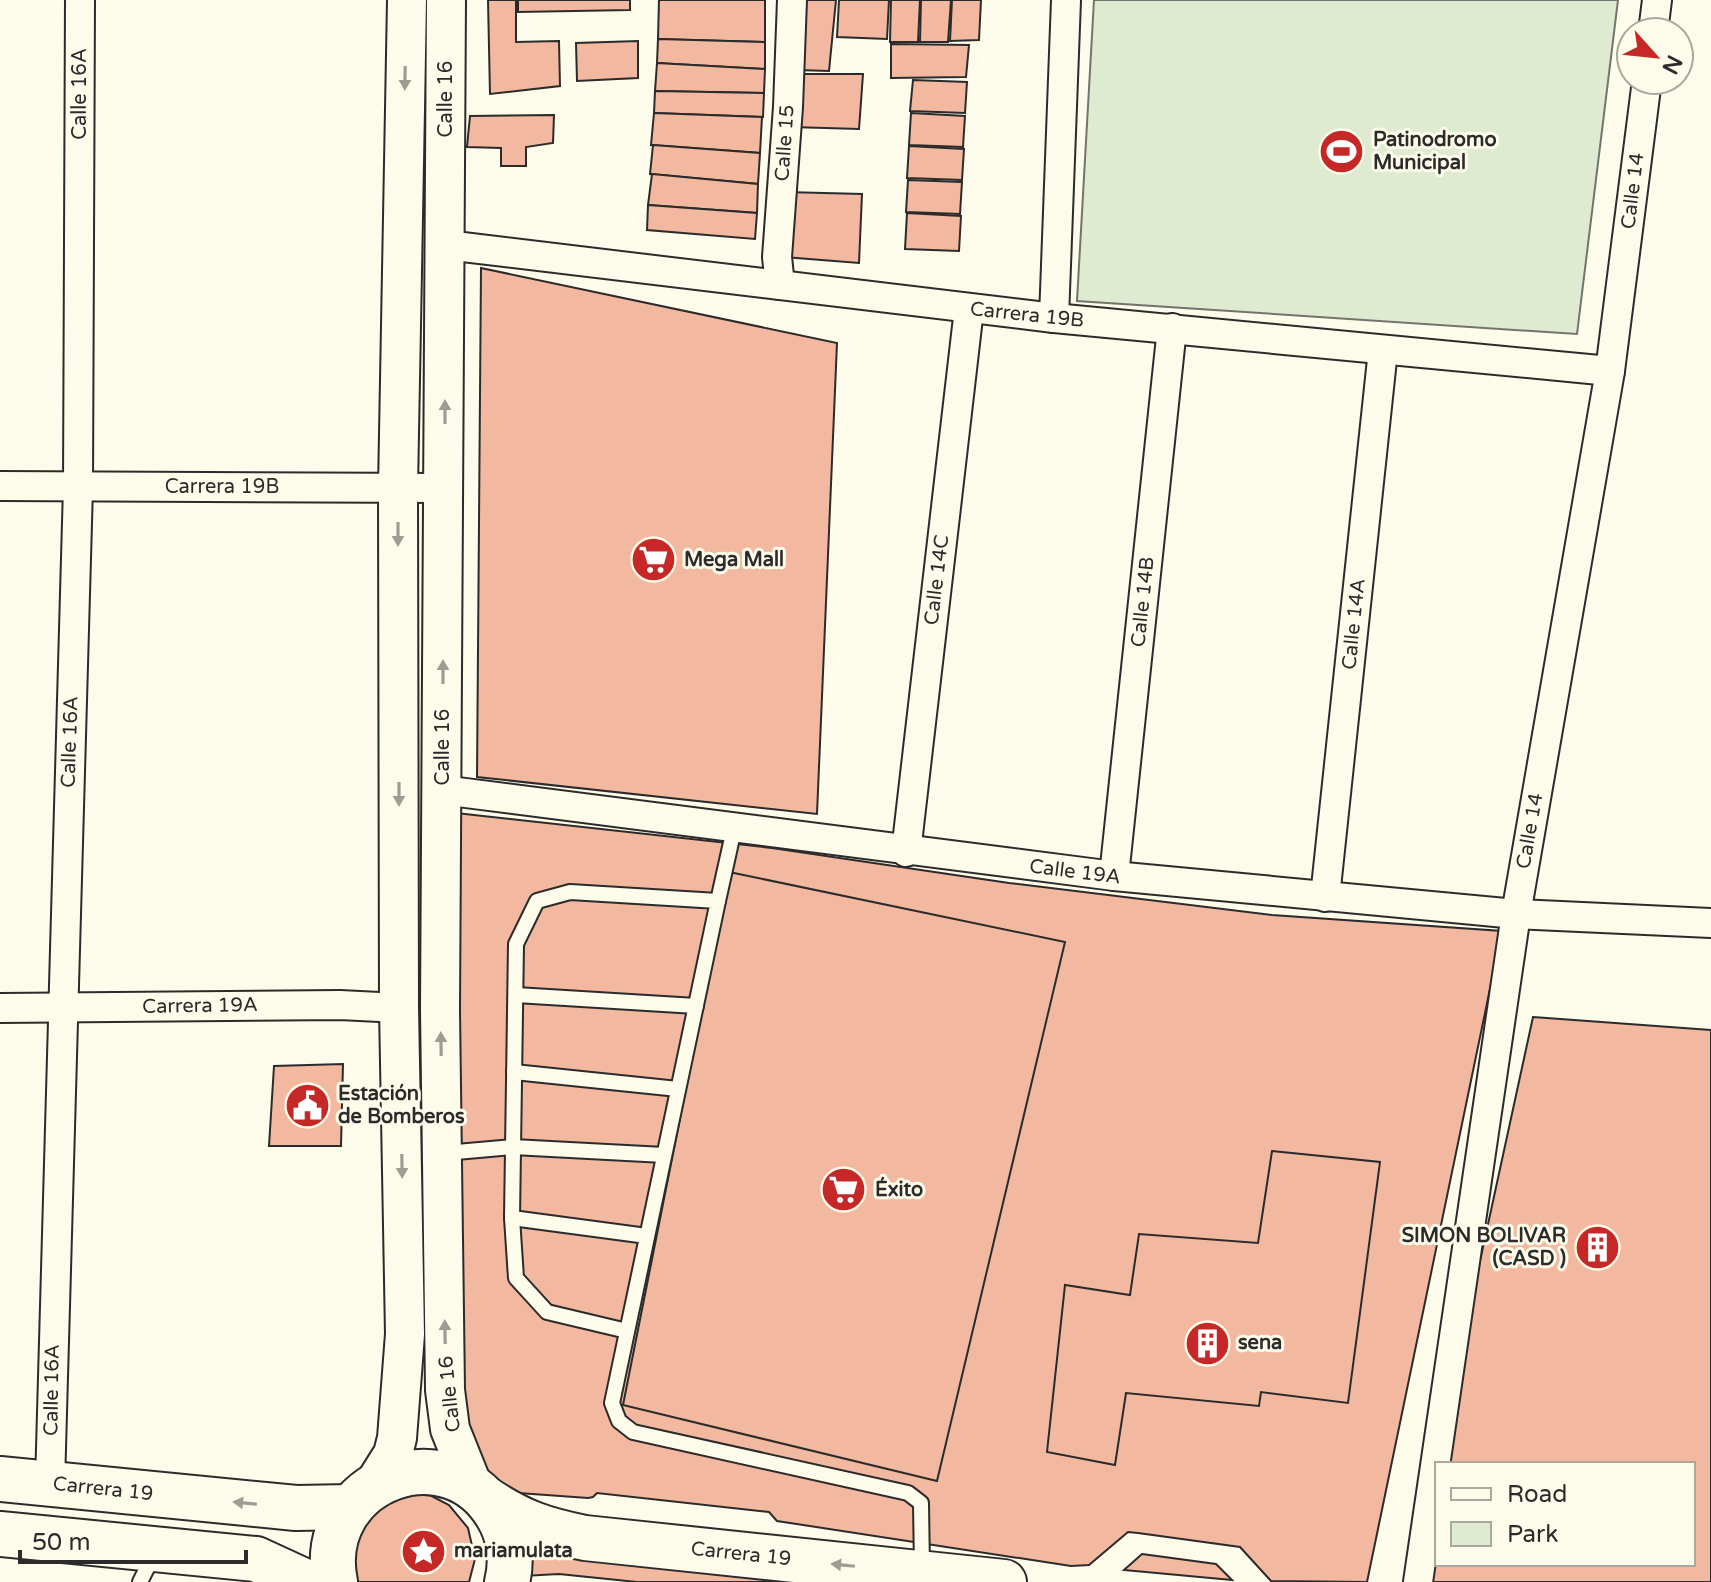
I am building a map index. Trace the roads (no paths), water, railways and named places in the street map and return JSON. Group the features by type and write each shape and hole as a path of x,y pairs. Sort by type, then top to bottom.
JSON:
{"highway":[{"name":"Carrera 19","path":"0,1479 296,1508 362,1496 387,1479 416,1471 447,1475 510,1515 544,1530 585,1538 1004,1582"},
{"path":"480,1494 496,1512 508,1543 510,1559 507,1582"},
{"path":"335,1582 333,1549 337,1534 362,1496"},
{"path":"0,1534 149,1565 256,1559 306,1582"}],"main road":[{"name":"Calle 16","path":"362,1496 393,1454 401,1403 405,1334 399,1008 398,488 407,0"},
{"name":"Calle 16","path":"446,0 442,790 445,1390 450,1429 480,1494"}],"street":[{"name":"Calle 16A","path":"50,1484 78,487 80,0"},
{"name":"Calle 15","path":"780,285 777,257 792,0"},
{"path":"1054,318 1066,0"},
{"name":"Calle 14","path":"1436,1462 1516,914 1610,371 1645,96"},
{"name":"Carrera 19B","path":"446,245 969,309 1610,371"},
{"name":"Calle 14C","path":"906,852 969,309"},
{"name":"Calle 14B","path":"1114,876 1172,328"},
{"name":"Calle 14A","path":"1325,897 1383,350"},
{"name":"Carrera 19B","path":"0,486 444,488"},
{"name":"Calle 19A","path":"442,790 906,852 1114,876 1516,914 1711,923"},
{"name":"Carrera 19A","path":"0,1008 340,1005 399,1008"},
{"name":"Calle 14","path":"1418,1582 1435,1466"}],"lane":[{"path":"734,829 612,1403 619,1421 633,1432 908,1493 921,1503 922,1573"},
{"path":"627,1331 547,1312 516,1278 512,1218 516,944 537,901 570,892 718,901"},
{"path":"516,995 696,1006"},
{"path":"514,1072 678,1089"},
{"path":"442,1153 513,1147 664,1155"},
{"path":"512,1218 647,1236"}],"place":[{"name":"Patinodromo Municipal","path":"1342,151"},
{"name":"Mega Mall","path":"653,560"},
{"name":"Estación de Bomberos","path":"307,1106"},
{"name":"Éxito","path":"844,1190"},
{"name":"SIMON BOLIVAR (CASD )","path":"1597,1247"},
{"name":"sena","path":"1207,1343"},
{"name":"mariamulata","path":"423,1551"}]}
